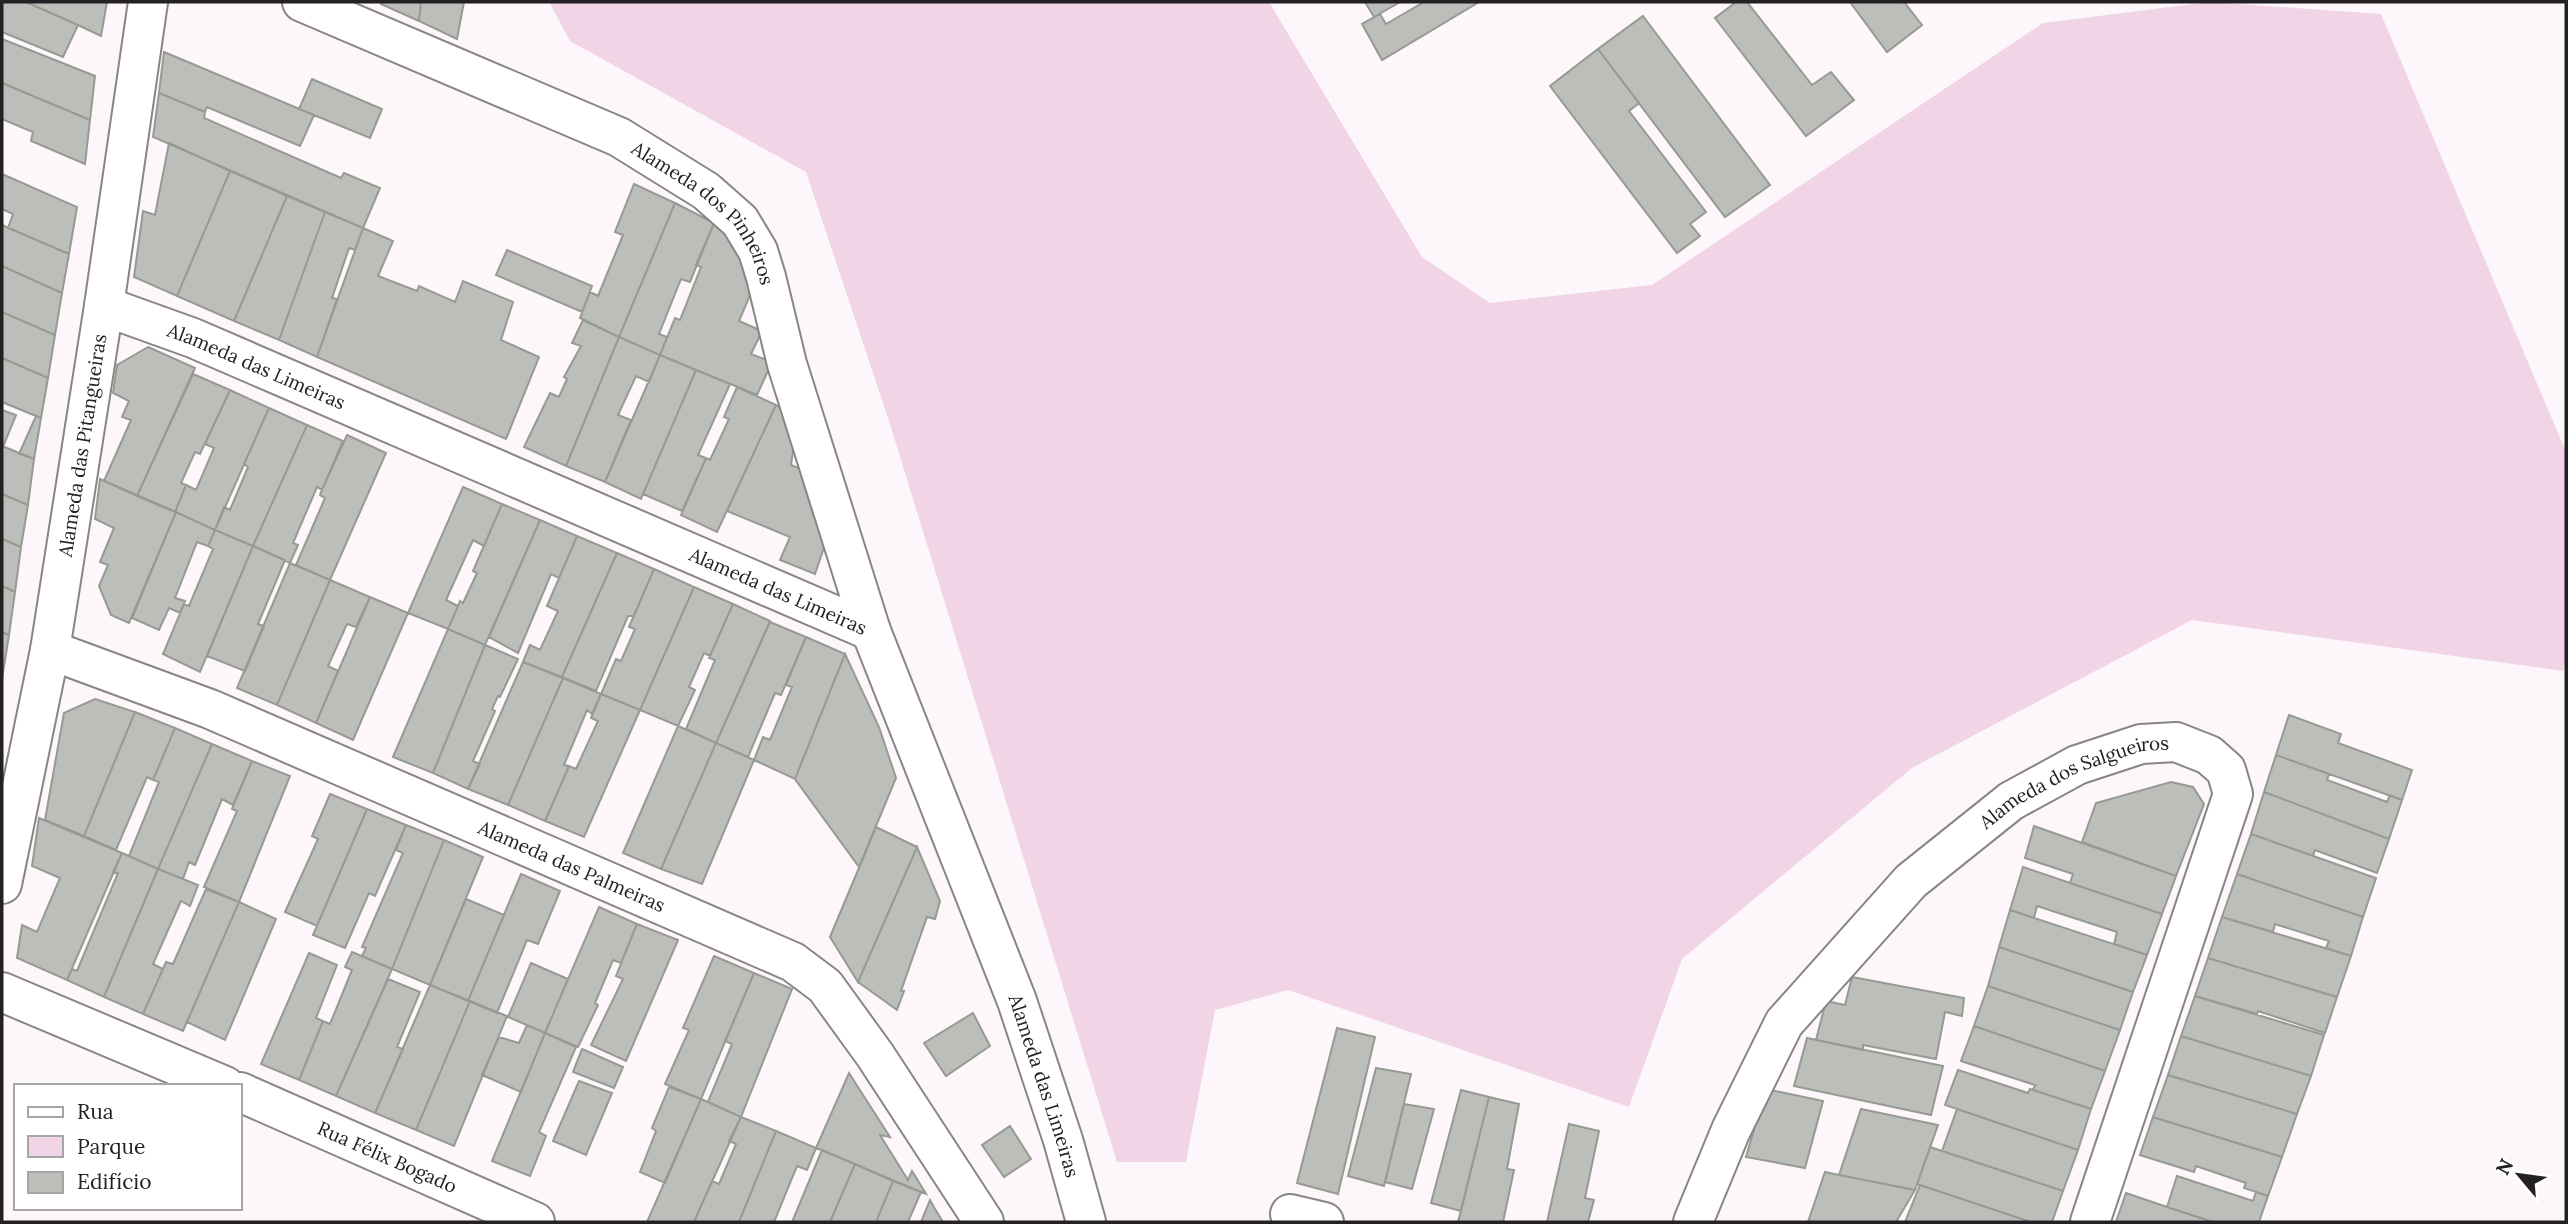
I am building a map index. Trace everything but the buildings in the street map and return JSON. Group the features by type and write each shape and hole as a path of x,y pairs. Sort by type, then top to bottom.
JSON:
{"street":[{"name":"Alameda das Pitangueiras","path":"2,884 50,650 148,2"},
{"name":"Alameda dos Pinheiros","path":"302,2 619,137 706,191 740,221 758,251 787,364 871,631"},
{"name":"Alameda das Limeiras","path":"104,306 193,338 871,631 1017,1001 1063,1140 1086,1222"},
{"name":"Alameda das Palmeiras","path":"50,650 210,709 793,962 825,986 839,1005 984,1222"},
{"name":"Alameda dos Salgueiros","path":"1693,1222 1731,1130 1784,1023 1911,881 2011,801 2077,765 2141,744 2176,742 2209,755 2226,770 2234,794 2090,1222"},
{"path":"2,992 220,1084"},
{"name":"Rua Félix Bogado","path":"242,1093 535,1222"}],"green space":[{"path":"549,2 1269,2 1422,257 1490,303 1652,285 2043,23 2209,2 2381,14 2566,452 2566,658 2563,671 2192,620 1912,768 1682,959 1629,1107 1288,990 1215,1010 1186,1162 1117,1162 889,421 806,172 570,41"}]}
